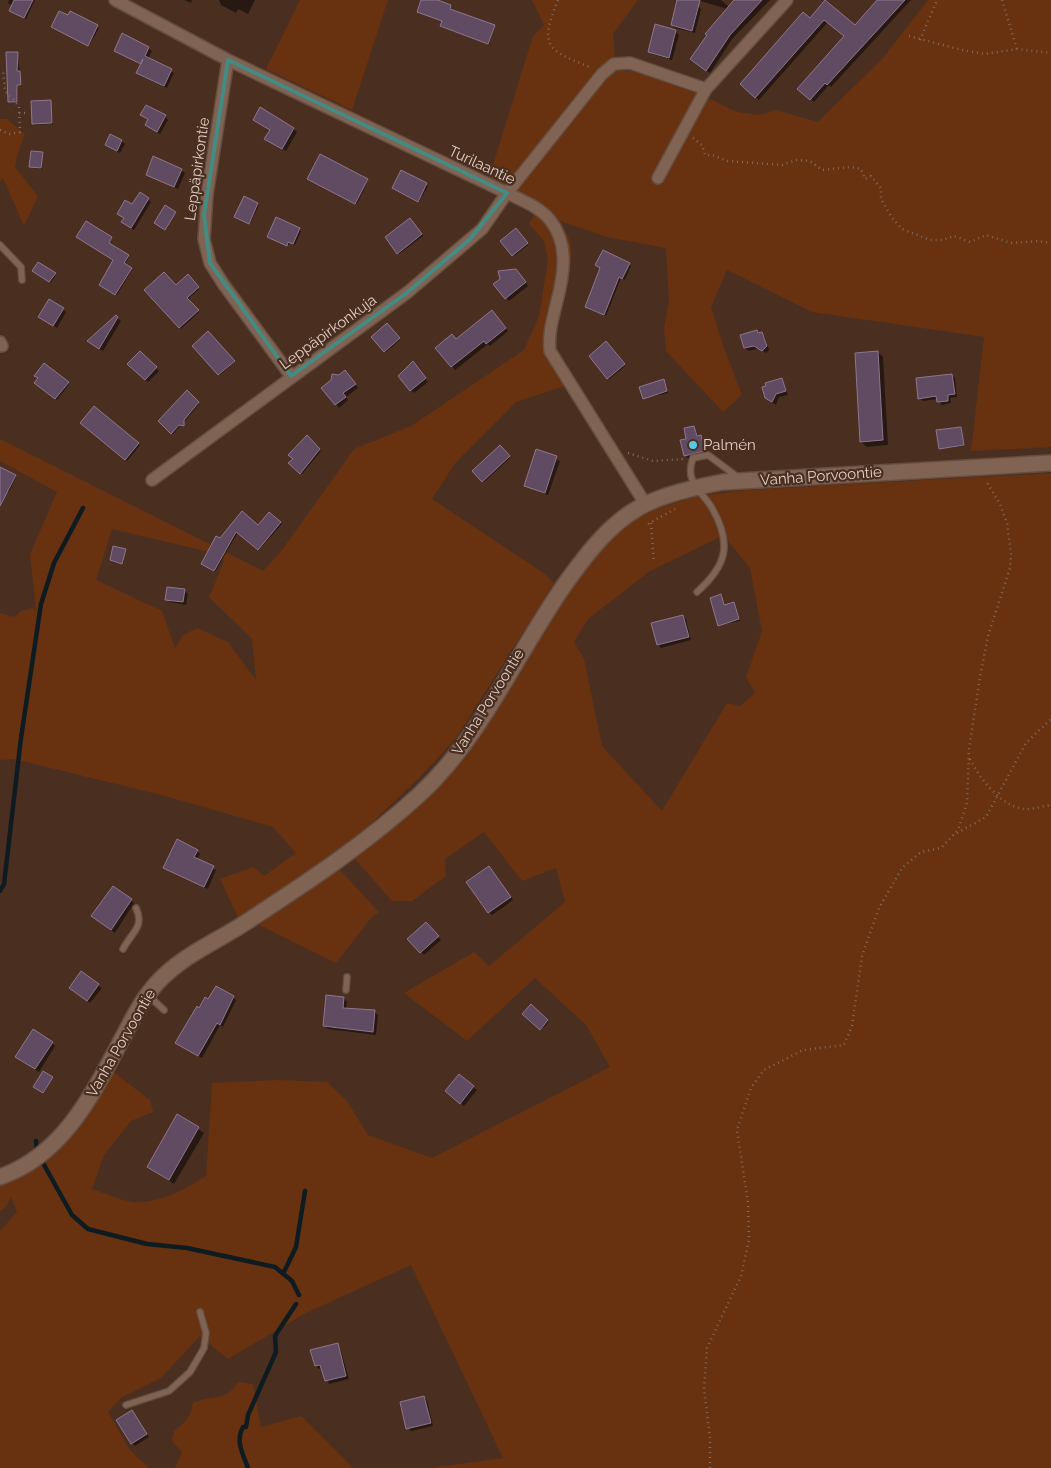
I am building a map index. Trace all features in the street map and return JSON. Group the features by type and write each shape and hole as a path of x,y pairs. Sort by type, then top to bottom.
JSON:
{"street":[{"name":"Turilaantie","path":"115,0 228,60 507,193 534,207 550,220 562,246 564,264 549,336 550,351 646,505"},
{"path":"658,178 706,89 787,0"},
{"name":"Leppäpirkontie","path":"228,60 206,195 204,239 210,263 291,376"},
{"path":"602,74 614,64 630,63 706,89"},
{"name":"Leppäpirkonkuja","path":"152,480 291,376 408,292 476,234 602,74"},
{"name":"Vanha Porvoontie","path":"0,1177 14,1172 44,1153 74,1120 90,1098 147,994 174,966 242,925 342,858 421,793 465,744 533,631 590,550 614,526 635,510 695,487 743,481 1051,463"}],"lane":[{"path":"0,245 21,267 22,280"},
{"path":"697,592 715,576 724,558 723,535 720,526 712,509 695,487 689,469 692,458 708,455 743,481"},
{"path":"123,949 139,926 141,918 136,908"},
{"path":"346,990 347,977"},
{"path":"147,994 164,1010"},
{"path":"126,1405 169,1392 190,1372 204,1348 206,1333 200,1312"}],"path":[{"path":"558,0 547,30 551,48 602,74"},
{"path":"920,40 937,0"},
{"path":"1002,0 1017,50"},
{"path":"909,36 985,54 1017,50 1051,53"},
{"path":"0,130 10,134 20,132 19,106 5,91 4,69"},
{"path":"19,113 26,112"},
{"path":"685,130 702,145 705,155 712,155 728,161 782,166 796,160 810,161 822,170 851,167 861,169 865,179 871,176 881,188 881,199 902,229 924,238 943,240 954,236 970,242 986,235 1011,243 1038,241 1051,243"},
{"path":"610,447 653,461 692,458"},
{"path":"710,1468 710,1438 704,1389 707,1348 741,1276 749,1240 748,1203 737,1130 751,1088 764,1070 803,1050 844,1044 852,1026 862,956 879,908 902,868 921,852 942,848 954,835 958,830 967,803 969,758 988,636 1010,568 1011,554 1007,523 999,502 979,466"},
{"path":"646,505 650,523 654,563"},
{"path":"650,523 678,508"},
{"path":"954,835 986,816 1026,744 1051,719"},
{"path":"969,758 978,776 998,796 1024,809 1051,805"}],"highlighted area":[{"path":"228,60 507,193 470,239 408,292 291,376 210,263 204,215"}],"shaded area":[{"path":"300,0 388,0 352,110 266,69"},
{"path":"532,0 638,0 613,34 616,71 634,71 704,96 737,112 759,115 776,110 818,122 882,59 928,0 1051,0 1051,447 971,451 984,337 812,312 727,270 711,307 742,395 723,412 666,351 664,329 669,301 666,248 607,237 560,221 570,242 571,262 562,304 549,336 570,384 516,402 456,462 432,499 545,574 554,583 457,737 420,777 359,835 318,866 238,917 220,879 253,867 264,876 296,853 273,827 165,796 14,759 0,760 0,613 14,617 21,611 33,608 36,611 30,554 57,492 0,461 0,439 263,571 282,550 354,449 411,426 524,350 539,316 548,260 544,241 529,224 537,210 487,184 533,36 544,25","holes":["112,529 205,551 224,561 209,597 252,639 256,680 228,642 197,628 183,635 175,648 162,611 96,580"]},
{"path":"0,119 7,119 25,134 17,155 15,167 38,196 24,226 3,178 0,181"},
{"path":"1051,473 1051,1468 430,1468 503,1458 411,1265 306,1313 228,1359 200,1336 161,1378 121,1398 108,1412 130,1450 149,1468 0,1468 0,1231 17,1212 11,1197 6,1207 0,1211 0,1184 24,1177 65,1142 95,1101 112,1071 150,1100 153,1112 131,1121 104,1155 92,1189 128,1201 143,1202 171,1195 206,1176 212,1083 278,1080 327,1082 347,1101 368,1135 432,1158 610,1067 586,1025 535,978 467,1041 404,993 474,952 489,966 565,902 556,868 522,881 484,832 445,859 446,876 412,901 392,901 355,859 416,808 457,765 495,711 578,575 606,542 621,529 645,514 698,496 710,511 720,537 650,571 588,619 574,642 584,659 602,746 662,811 727,703 740,706 755,693 746,677 762,631 750,568 729,542 715,508 707,495 747,490"},
{"path":"339,869 379,912 371,918 336,963 259,925"},
{"path":"238,1382 253,1384 261,1427 301,1416 353,1468 175,1468 182,1452 172,1441 174,1431 187,1419 193,1403 223,1396 233,1389"}],"building":[{"path":"14,0 33,0 24,18 9,11"},
{"path":"421,0 438,0 451,5 450,9 495,25 488,44 440,26 442,21 417,12"},
{"path":"677,0 700,0 692,31 671,25"},
{"path":"734,0 762,0 730,35 706,71 690,59 707,35 705,34"},
{"path":"825,0 855,25 877,0 905,0 827,85 825,83 810,100 797,89 844,36 824,20 755,98 740,84 803,12 810,18"},
{"path":"59,11 68,15 70,11 98,25 88,46 51,27"},
{"path":"655,24 676,30 669,58 648,52"},
{"path":"122,33 149,47 145,56 172,69 164,86 136,73 141,64 114,51"},
{"path":"6,52 18,52 17,71 20,71 21,85 17,85 17,102 8,102"},
{"path":"51,100 52,123 32,124 31,101"},
{"path":"146,105 166,115 157,132 145,125 148,119 140,115"},
{"path":"260,107 294,128 282,149 264,139 270,130 253,120"},
{"path":"110,134 122,140 117,151 105,145"},
{"path":"31,151 43,152 41,168 29,167"},
{"path":"320,154 368,179 355,204 307,179"},
{"path":"153,156 182,169 174,187 146,175"},
{"path":"401,170 427,183 418,202 392,188"},
{"path":"140,192 149,198 131,228 121,222 124,218 117,214 125,200 132,204"},
{"path":"244,196 258,203 249,224 234,217"},
{"path":"165,205 176,212 165,230 154,223"},
{"path":"276,217 300,228 293,244 288,242 287,246 267,237"},
{"path":"410,218 422,234 397,254 385,237"},
{"path":"86,221 112,237 109,243 129,255 124,263 132,268 115,295 99,285 113,260 76,237"},
{"path":"516,228 528,243 512,256 500,241"},
{"path":"603,250 630,263 622,279 619,277 604,315 585,307 600,268 595,265"},
{"path":"38,262 56,273 49,282 32,271"},
{"path":"516,269 526,282 505,299 493,284 500,279 498,271"},
{"path":"164,272 176,285 188,274 199,287 187,298 199,310 179,328 144,290"},
{"path":"49,299 64,308 53,326 38,317"},
{"path":"492,310 506,328 486,344 484,341 451,367 435,348 452,334 456,339"},
{"path":"116,315 118,317 99,349 87,341"},
{"path":"387,323 400,338 384,352 371,337"},
{"path":"757,330 758,333 762,332 767,346 762,351 754,346 744,348 740,335"},
{"path":"208,331 235,361 218,375 192,346"},
{"path":"606,341 625,364 607,379 589,356"},
{"path":"140,351 157,367 145,380 127,364"},
{"path":"878,351 883,440 860,442 855,353"},
{"path":"413,361 426,378 410,391 398,376"},
{"path":"44,363 69,382 55,399 34,383 38,378 34,376"},
{"path":"345,370 356,384 343,393 346,397 335,405 321,388 331,380 332,374 339,375"},
{"path":"952,374 955,394 948,395 948,401 937,402 936,396 918,399 916,378"},
{"path":"782,378 786,391 776,394 772,402 765,398 762,387 766,386 765,383"},
{"path":"664,379 667,391 643,399 639,387"},
{"path":"187,390 199,402 184,420 184,426 179,425 171,434 158,421"},
{"path":"94,406 139,443 125,460 80,423"},
{"name":"Palmén","path":"694,426 697,436 701,435 705,451 684,456 680,440 686,439 684,428"},
{"path":"961,427 964,445 939,449 936,430"},
{"path":"307,435 320,449 300,474 288,463 293,459 288,455"},
{"path":"500,445 510,456 482,482 472,471"},
{"path":"536,449 557,456 545,493 524,486"},
{"path":"0,467 16,475 0,506"},
{"path":"242,511 258,525 269,512 281,522 258,550 236,532 214,571 201,564 216,536 220,538"},
{"path":"113,546 126,549 122,564 110,560"},
{"path":"167,587 185,589 183,602 165,600"},
{"path":"721,594 724,605 734,602 739,619 718,626 710,598"},
{"path":"683,615 689,637 657,645 651,623"},
{"path":"177,839 198,850 194,857 214,866 204,887 163,868"},
{"path":"489,866 511,897 488,913 466,882"},
{"path":"113,886 132,899 111,930 91,916"},
{"path":"426,922 439,936 420,953 407,939"},
{"path":"81,971 99,984 87,1001 69,988"},
{"path":"216,986 234,996 220,1025 217,1023 198,1056 175,1043 197,1006 199,1008 205,997 208,999"},
{"path":"326,995 344,997 343,1008 375,1010 373,1032 323,1026"},
{"path":"531,1004 548,1020 540,1030 522,1014"},
{"path":"33,1029 53,1042 35,1069 15,1057"},
{"path":"43,1071 53,1077 43,1093 33,1087"},
{"path":"459,1074 474,1086 460,1104 445,1091"},
{"path":"177,1114 199,1127 169,1180 147,1167"},
{"path":"338,1343 346,1376 325,1381 320,1365 315,1366 310,1350"},
{"path":"424,1396 431,1423 406,1429 400,1402"},
{"path":"132,1410 147,1434 131,1444 116,1420"}],"waterway":[{"path":"0,891 4,884 21,738 41,604 54,563 83,508"},
{"path":"36,1141 37,1151"},
{"path":"43,1163 72,1215 88,1229 147,1244 187,1248 275,1267 292,1281 299,1295"},
{"path":"284,1272 296,1247 305,1191"},
{"path":"248,1468 241,1448 241,1432 243,1427 246,1427 248,1415 276,1352 275,1336 296,1304"}],"place":[{"name":"Palmén","path":"693,445"}]}
